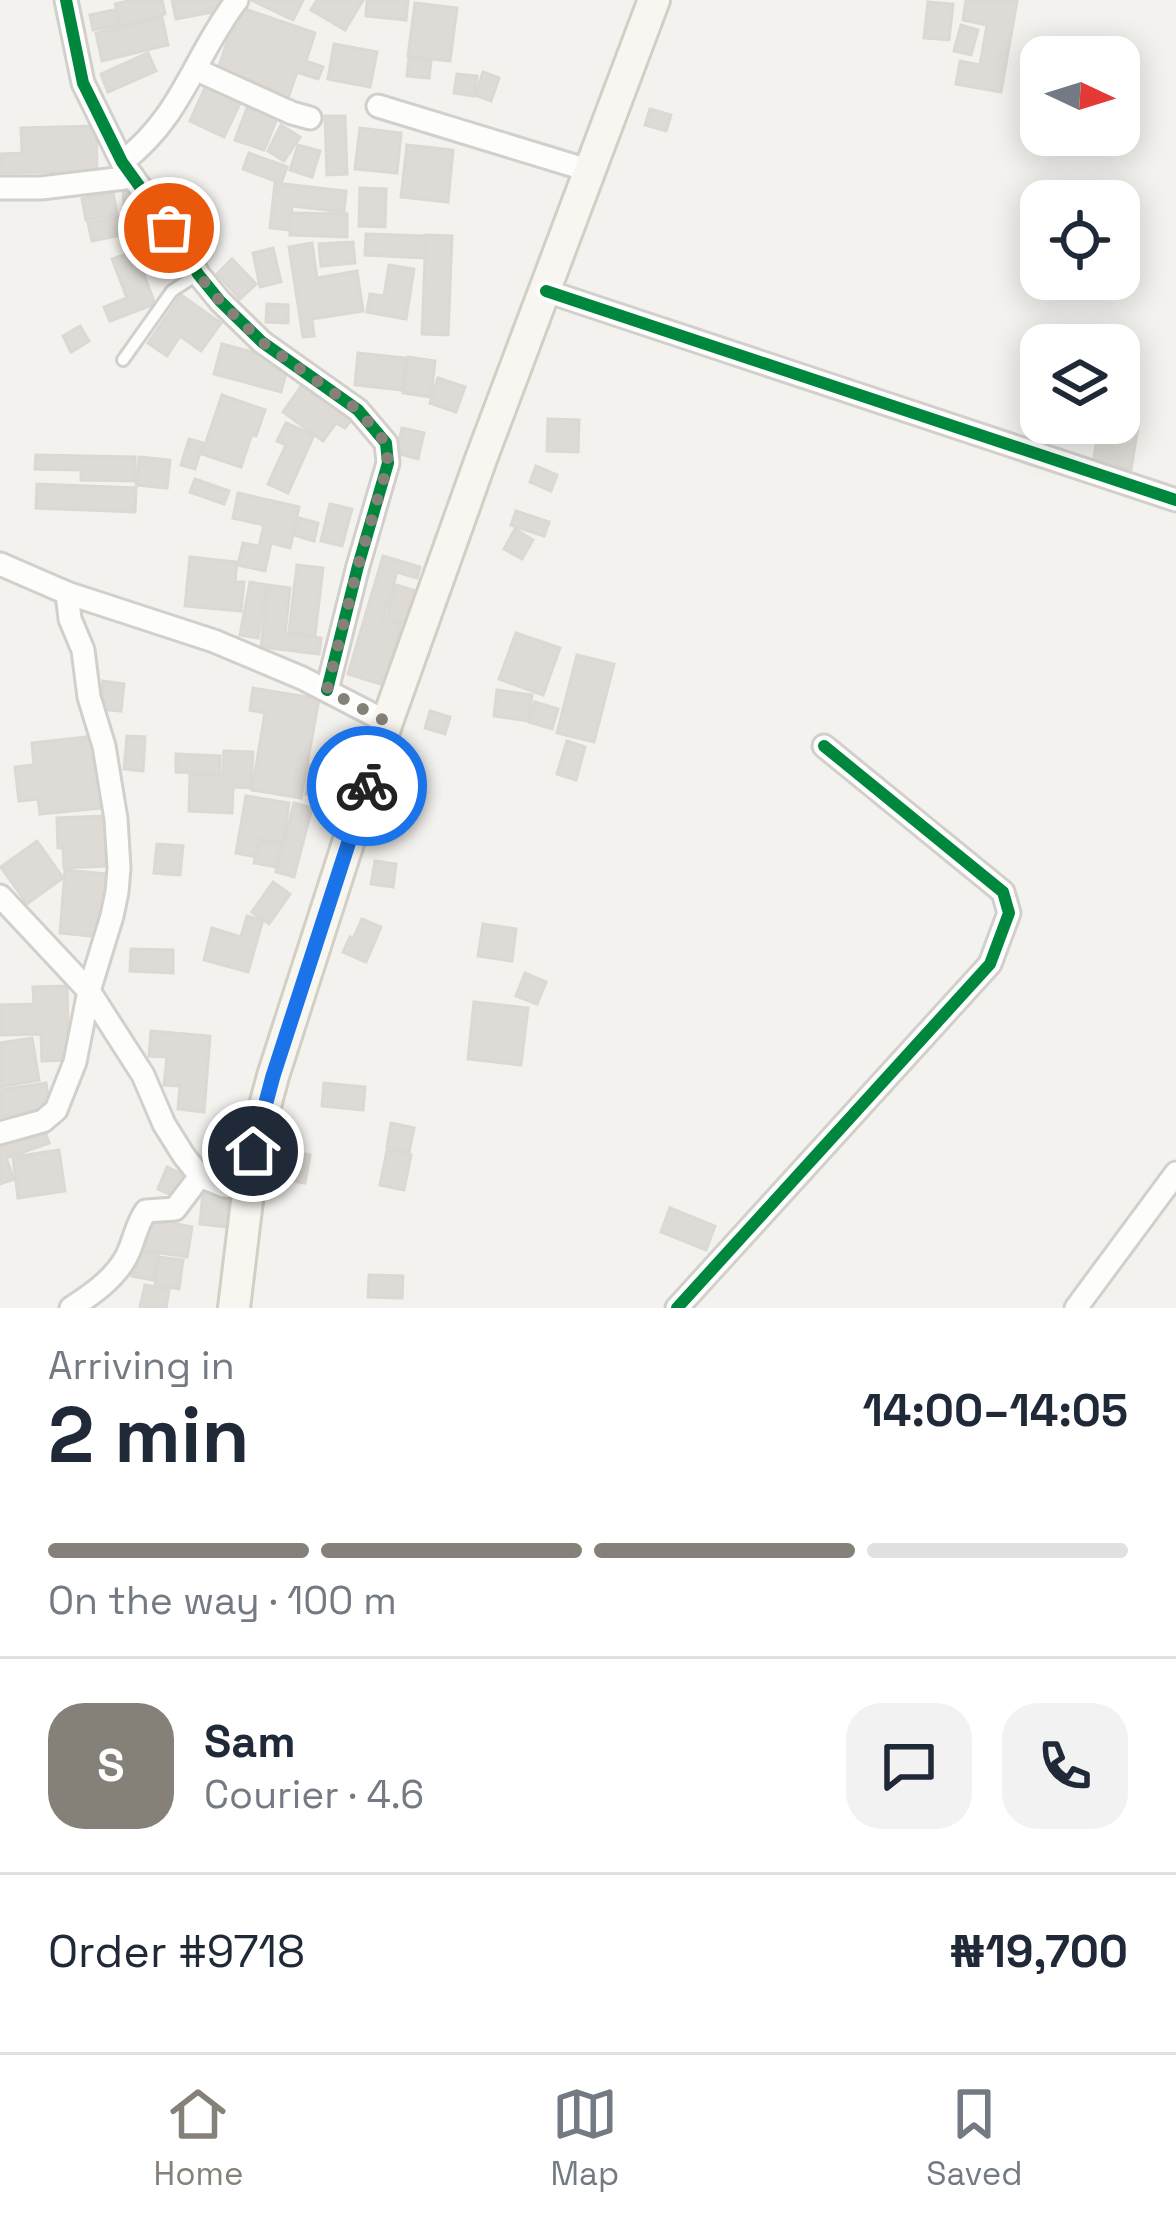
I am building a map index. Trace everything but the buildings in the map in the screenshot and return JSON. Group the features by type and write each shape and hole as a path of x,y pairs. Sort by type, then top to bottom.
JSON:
{"main road":[{"path":"234,1308 253,1151 273,1076 387,722 655,0"}],"street":[{"path":"66,0 83,83 127,170 198,274 262,342 358,410 386,443 388,464 327,690"},
{"path":"0,188 41,188 127,170 175,107 216,28 237,0"},
{"path":"197,70 310,118"},
{"path":"378,106 591,171"},
{"path":"546,291 1176,500"},
{"path":"0,563 67,593 214,641 387,722"},
{"path":"0,1133 43,1121 56,1110 75,1062 89,991 112,916 119,868 104,746 88,698 83,650 70,619 67,593"},
{"path":"677,1308 990,964 1009,913 1003,892 824,746"},
{"path":"0,896 89,991 143,1075 164,1124 200,1176 224,1186 248,1188"},
{"path":"1076,1308 1176,1173"},
{"path":"71,1308 99,1290 125,1260 146,1211 175,1209 200,1176"}],"lane":[{"path":"123,360 172,291 198,274"}],"cycle path":[{"path":"66,0 83,83 122,162 198,274 262,342 358,410 386,443 388,463 327,690"},
{"path":"546,291 1176,500"},
{"path":"677,1308 990,964 1009,913 1003,892 824,746"}],"way so far":[{"path":"169,228 220,301 262,342 358,410 386,443 388,464 327,690 387,722 367,786"}],"route":[{"path":"253,1151 367,786"}]}
